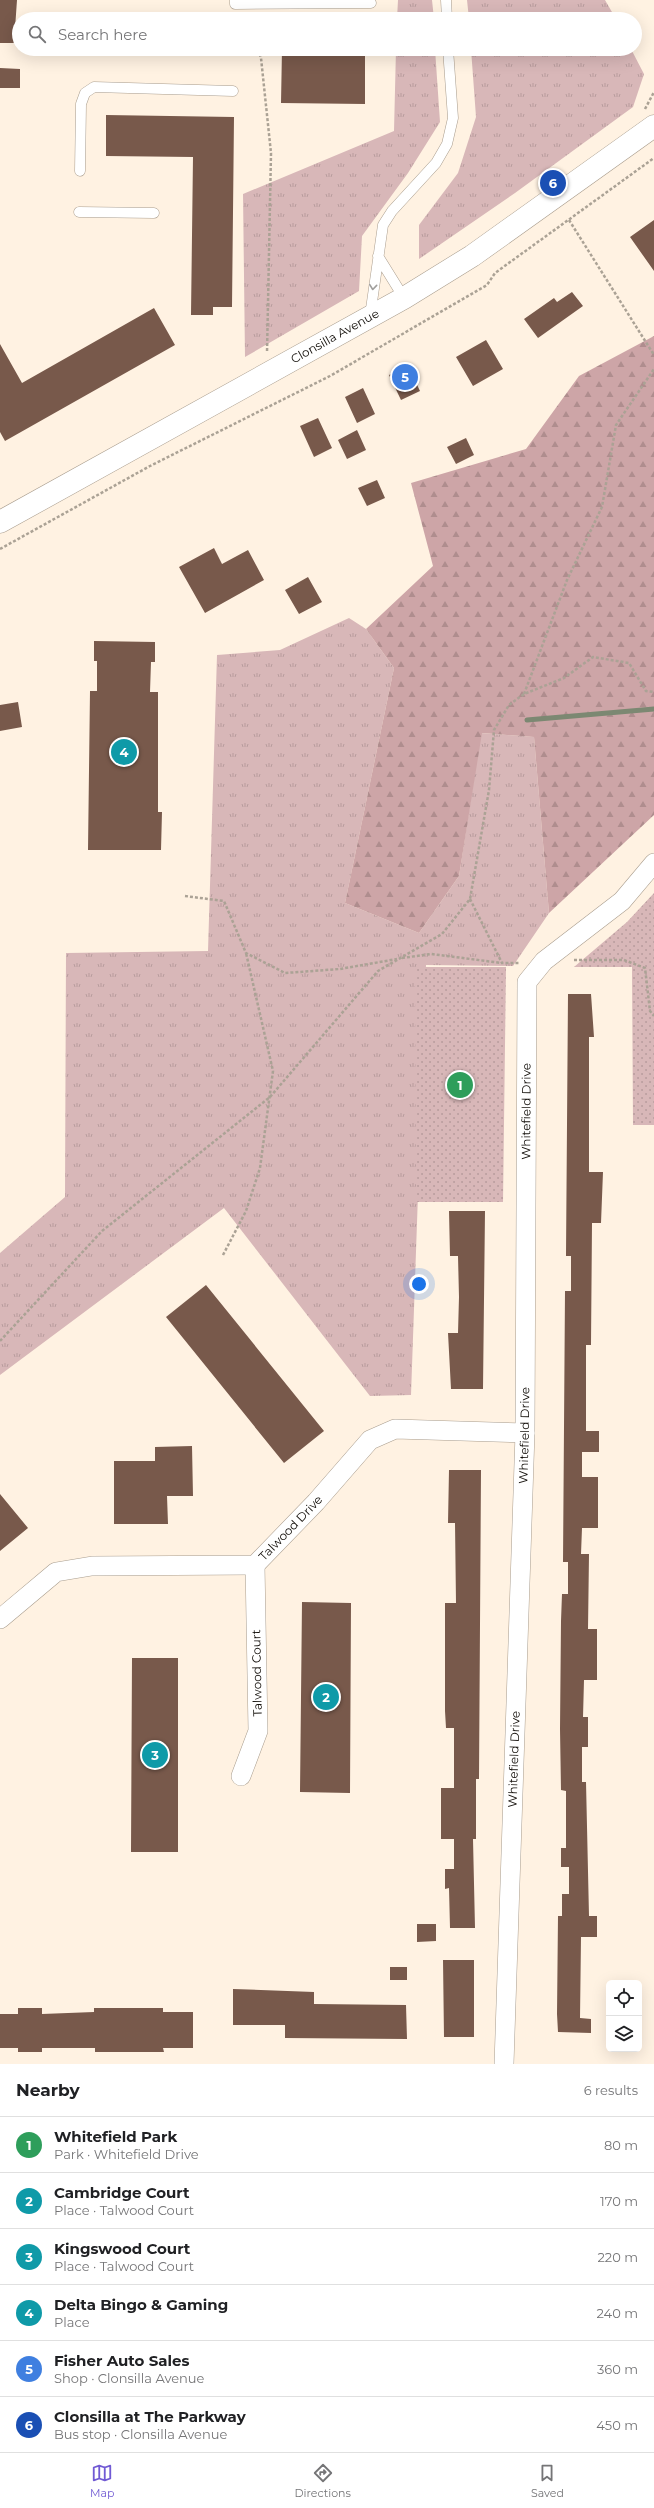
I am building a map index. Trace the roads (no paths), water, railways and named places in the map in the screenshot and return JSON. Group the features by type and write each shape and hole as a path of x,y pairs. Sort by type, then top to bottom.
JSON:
{"main road":[{"name":"Clonsilla Avenue","path":"0,522 70,481 370,319 472,256 649,118"}],"street":[{"name":"Whitefield Drive","path":"504,2064 525,1433 527,982 544,961 622,900 654,863"},
{"name":"Talwood Drive","path":"0,1619 56,1572 92,1566 255,1565 316,1502 370,1440 396,1429 525,1433"},
{"name":"Talwood Court","path":"240,1776 258,1730 255,1565"}],"lane":[{"path":"235,0 235,4 367,2"},
{"path":"446,0 447,12"},
{"path":"370,319 383,225 392,211 436,164 447,144 453,118 449,56"},
{"path":"80,171 81,104 85,93 94,87 233,91"},
{"path":"80,212 154,213"},
{"path":"378,256 404,298"}],"waterway":[{"path":"527,720 654,709"}],"place":[{"name":"Clonsilla at The Parkway","path":"553,183"},
{"name":"Fisher Auto Sales","path":"405,377"},
{"name":"Delta Bingo & Gaming","path":"124,752"},
{"name":"Whitefield Park","path":"460,1085"},
{"name":"Cambridge Court","path":"326,1697"},
{"name":"Kingswood Court","path":"155,1755"}]}
